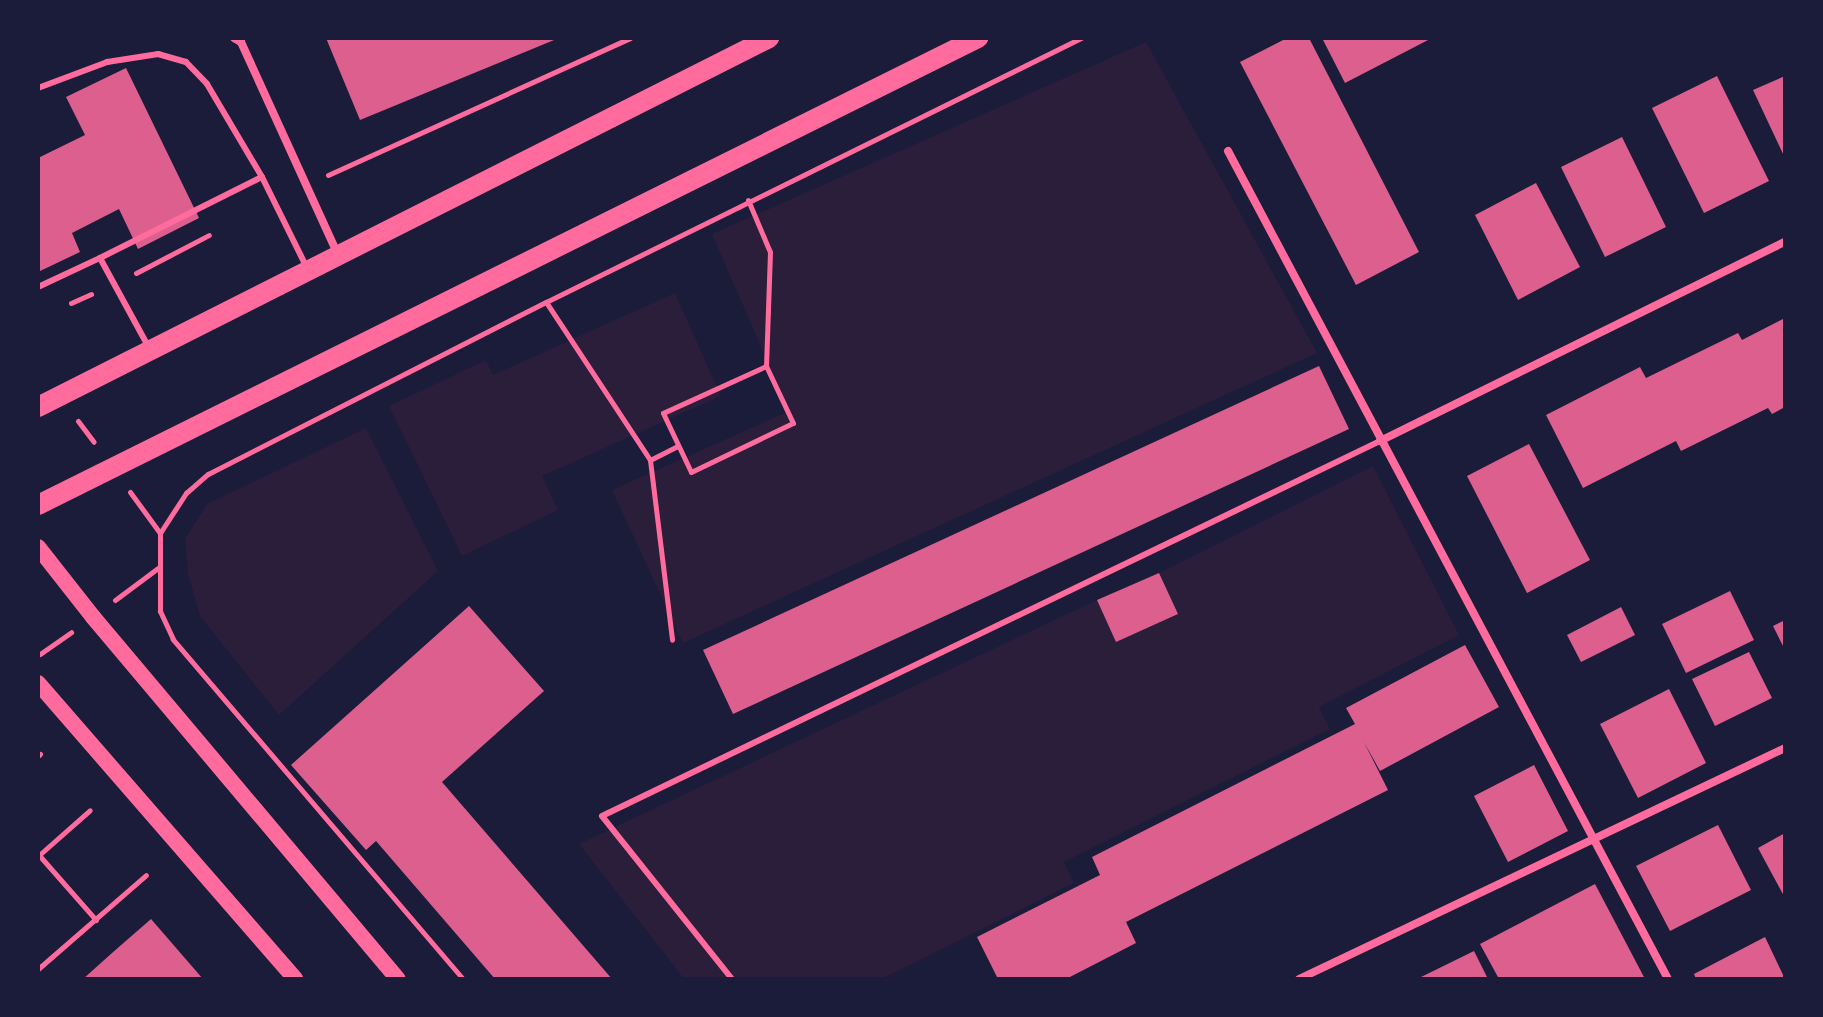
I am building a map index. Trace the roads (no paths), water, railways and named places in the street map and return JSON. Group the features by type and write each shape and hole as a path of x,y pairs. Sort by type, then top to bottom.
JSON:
{"main road":[{"path":"38,407 769,38"},
{"path":"38,505 978,38"},
{"path":"38,547 93,617 398,979"},
{"path":"38,683 295,979"}],"street":[{"path":"234,38 241,42 338,254"},
{"path":"1228,151 1668,979"},
{"path":"1380,441 1785,242"},
{"path":"1299,979 1785,748"}],"lane":[{"path":"38,88 107,62 158,54 186,62 207,84 262,177 308,271"},
{"path":"38,287 262,177"},
{"path":"100,258 150,350"},
{"path":"732,979 602,816 1380,441"}]}
